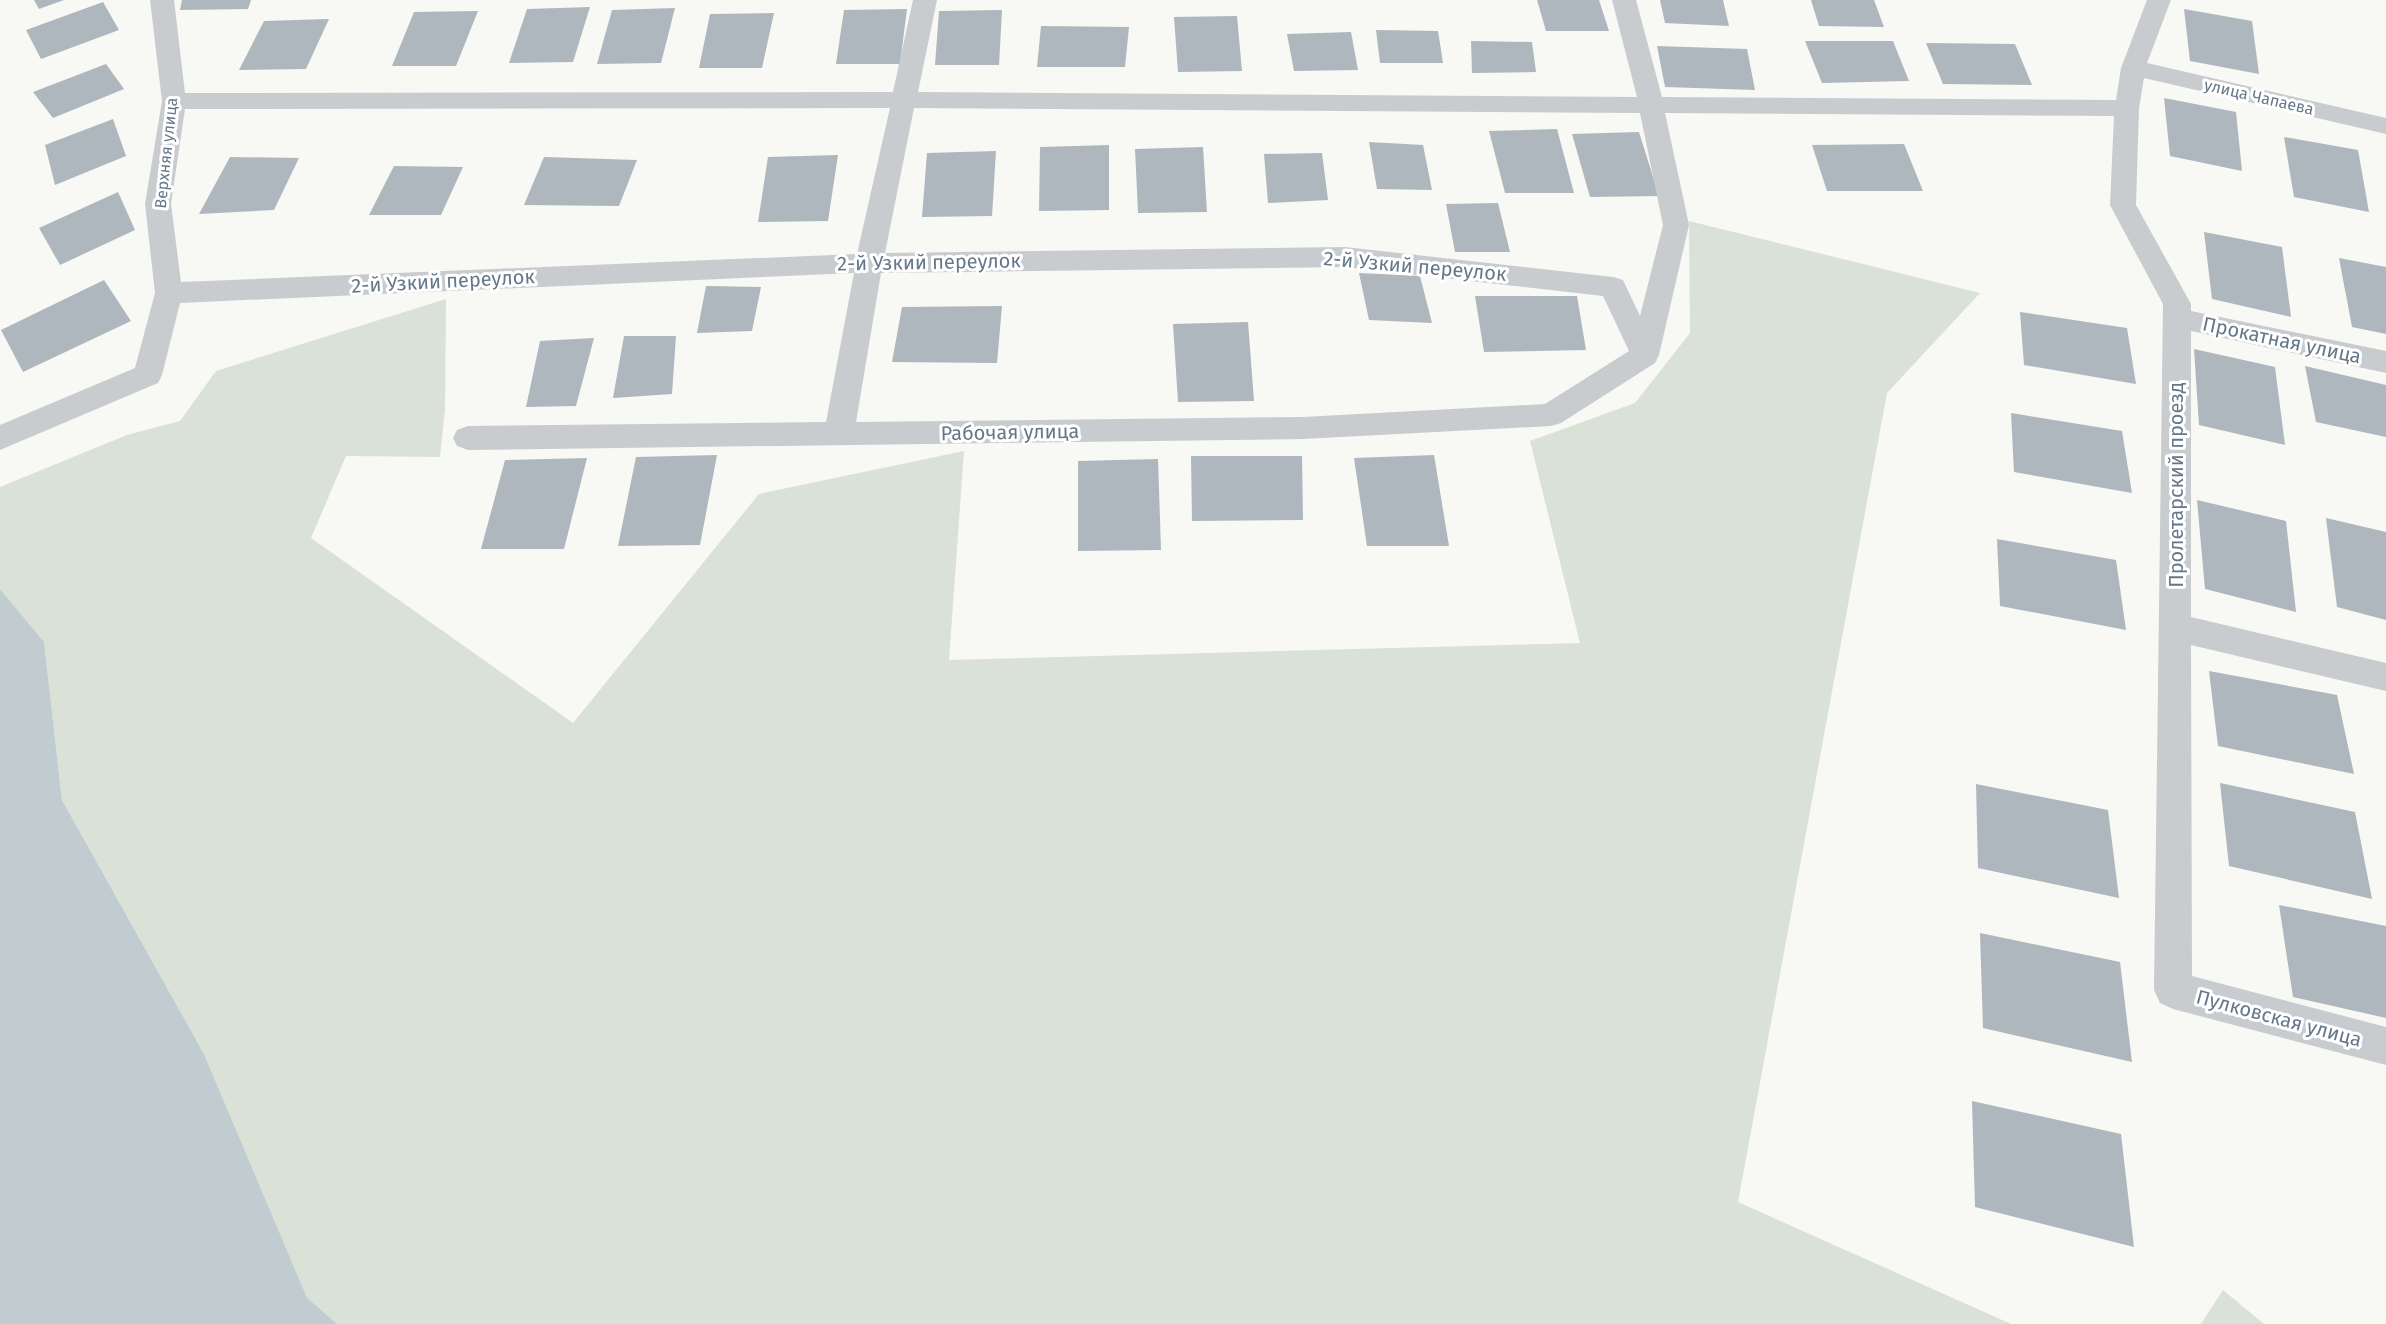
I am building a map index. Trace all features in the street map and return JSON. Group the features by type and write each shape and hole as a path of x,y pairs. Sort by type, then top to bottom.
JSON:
{"street":[{"name":"Верхняя улица","path":"0,438 148,375 169,293 158,204 174,101 162,0"},
{"path":"839,434 869,263 925,0"},
{"path":"1624,0 1651,104 1676,225 1645,356"},
{"name":"Пролетарский проезд","path":"2159,0 2133,68 2127,108 2123,205 2177,304 2178,318 2173,990"},
{"name":"улица Чапаева","path":"2133,68 2386,126"},
{"path":"174,101 905,100 2127,108"},
{"name":"2-й Узкий переулок","path":"169,293 869,263 1345,257 1613,287 1645,356"},
{"name":"Прокатная улица","path":"2178,318 2386,362"},
{"name":"Рабочая улица","path":"468,438 1303,428 1551,415 1645,356"},
{"path":"2175,627 2386,676"},
{"name":"Пулковская улица","path":"2173,990 2386,1046"}],"shaded area":[{"path":"1689,221 1980,293 1887,393 1738,1202 2011,1324 337,1324 307,1299 204,1054 62,800 44,643 0,589 0,487 127,435 180,421 216,371 446,299 445,409 440,457 346,456 311,538 573,723 759,494 964,451 949,660 1580,643 1530,441 1635,403 1690,333"},
{"path":"0,589 44,642 62,800 204,1054 307,1298 337,1324 0,1324"},
{"path":"2223,1290 2264,1324 2201,1324"}],"building":[{"path":"34,0 64,0 39,9"},
{"path":"182,0 251,0 248,9 180,10"},
{"path":"1537,0 1599,0 1609,31 1546,31"},
{"path":"1660,0 1723,0 1729,26 1665,23"},
{"path":"1811,0 1874,0 1884,27 1819,26"},
{"path":"103,2 119,30 41,59 26,30"},
{"path":"590,7 573,62 509,63 527,9"},
{"path":"675,8 661,63 597,64 612,10"},
{"path":"907,9 900,64 836,64 844,10"},
{"path":"2184,9 2252,21 2259,74 2190,61"},
{"path":"1002,10 999,65 935,65 939,11"},
{"path":"478,11 456,66 392,66 414,12"},
{"path":"774,13 762,68 699,68 710,14"},
{"path":"1237,16 1242,71 1178,72 1174,17"},
{"path":"329,19 306,69 239,70 264,21"},
{"path":"1041,26 1129,27 1125,67 1037,67"},
{"path":"1376,30 1438,31 1443,63 1380,63"},
{"path":"1351,32 1358,70 1294,71 1287,34"},
{"path":"1471,41 1532,42 1536,72 1472,73"},
{"path":"1805,41 1893,41 1909,81 1822,83"},
{"path":"1926,43 2015,44 2032,85 1943,84"},
{"path":"1657,46 1747,49 1755,90 1665,87"},
{"path":"106,64 124,89 53,118 33,92"},
{"path":"2164,98 2236,112 2242,171 2170,156"},
{"path":"113,119 126,156 55,185 45,145"},
{"path":"1557,129 1574,193 1505,193 1489,131"},
{"path":"1639,132 1659,196 1590,197 1572,134"},
{"path":"2284,137 2358,150 2369,212 2294,197"},
{"path":"1369,142 1423,145 1432,190 1377,189"},
{"path":"1904,144 1923,191 1827,191 1812,145"},
{"path":"1109,145 1109,210 1039,211 1040,147"},
{"path":"1203,147 1207,212 1138,213 1135,149"},
{"path":"996,151 992,216 922,217 927,153"},
{"path":"1322,153 1328,200 1268,203 1264,154"},
{"path":"838,155 828,221 758,222 768,157"},
{"path":"230,157 299,158 274,210 199,214"},
{"path":"544,157 637,160 619,206 524,205"},
{"path":"394,166 463,167 441,215 369,215"},
{"path":"118,192 135,230 60,265 39,228"},
{"path":"1498,203 1510,252 1455,252 1446,204"},
{"path":"2204,232 2282,247 2291,317 2212,299"},
{"path":"2339,258 2386,267 2386,334 2352,327"},
{"path":"1359,273 1420,276 1432,323 1369,320"},
{"path":"104,280 131,321 23,372 1,330"},
{"path":"706,286 761,287 752,331 697,333"},
{"path":"1475,296 1577,296 1586,350 1484,352"},
{"path":"1002,306 997,363 892,362 902,307"},
{"path":"2020,312 2127,328 2136,384 2024,365"},
{"path":"1248,322 1254,401 1178,402 1173,324"},
{"path":"624,336 676,336 672,394 613,398"},
{"path":"594,338 576,406 526,407 540,341"},
{"path":"2194,349 2275,367 2285,445 2199,425"},
{"path":"2305,366 2386,385 2386,437 2316,422"},
{"path":"2011,413 2122,431 2132,493 2014,472"},
{"path":"717,455 700,545 618,546 636,457"},
{"path":"1434,455 1449,546 1367,546 1354,458"},
{"path":"1191,456 1302,456 1303,520 1192,521"},
{"path":"587,458 564,549 481,549 505,460"},
{"path":"1158,459 1161,550 1078,551 1078,461"},
{"path":"2197,500 2286,521 2296,612 2205,589"},
{"path":"2326,518 2386,532 2386,620 2337,607"},
{"path":"1997,539 2116,560 2126,630 2000,606"},
{"path":"2209,671 2337,695 2354,774 2218,746"},
{"path":"2220,783 2355,812 2372,899 2229,866"},
{"path":"1976,784 2108,810 2119,898 1978,868"},
{"path":"2279,905 2386,926 2386,1018 2293,997"},
{"path":"1980,933 2120,962 2132,1062 1983,1028"},
{"path":"1972,1101 2121,1134 2134,1247 1975,1207"}]}
